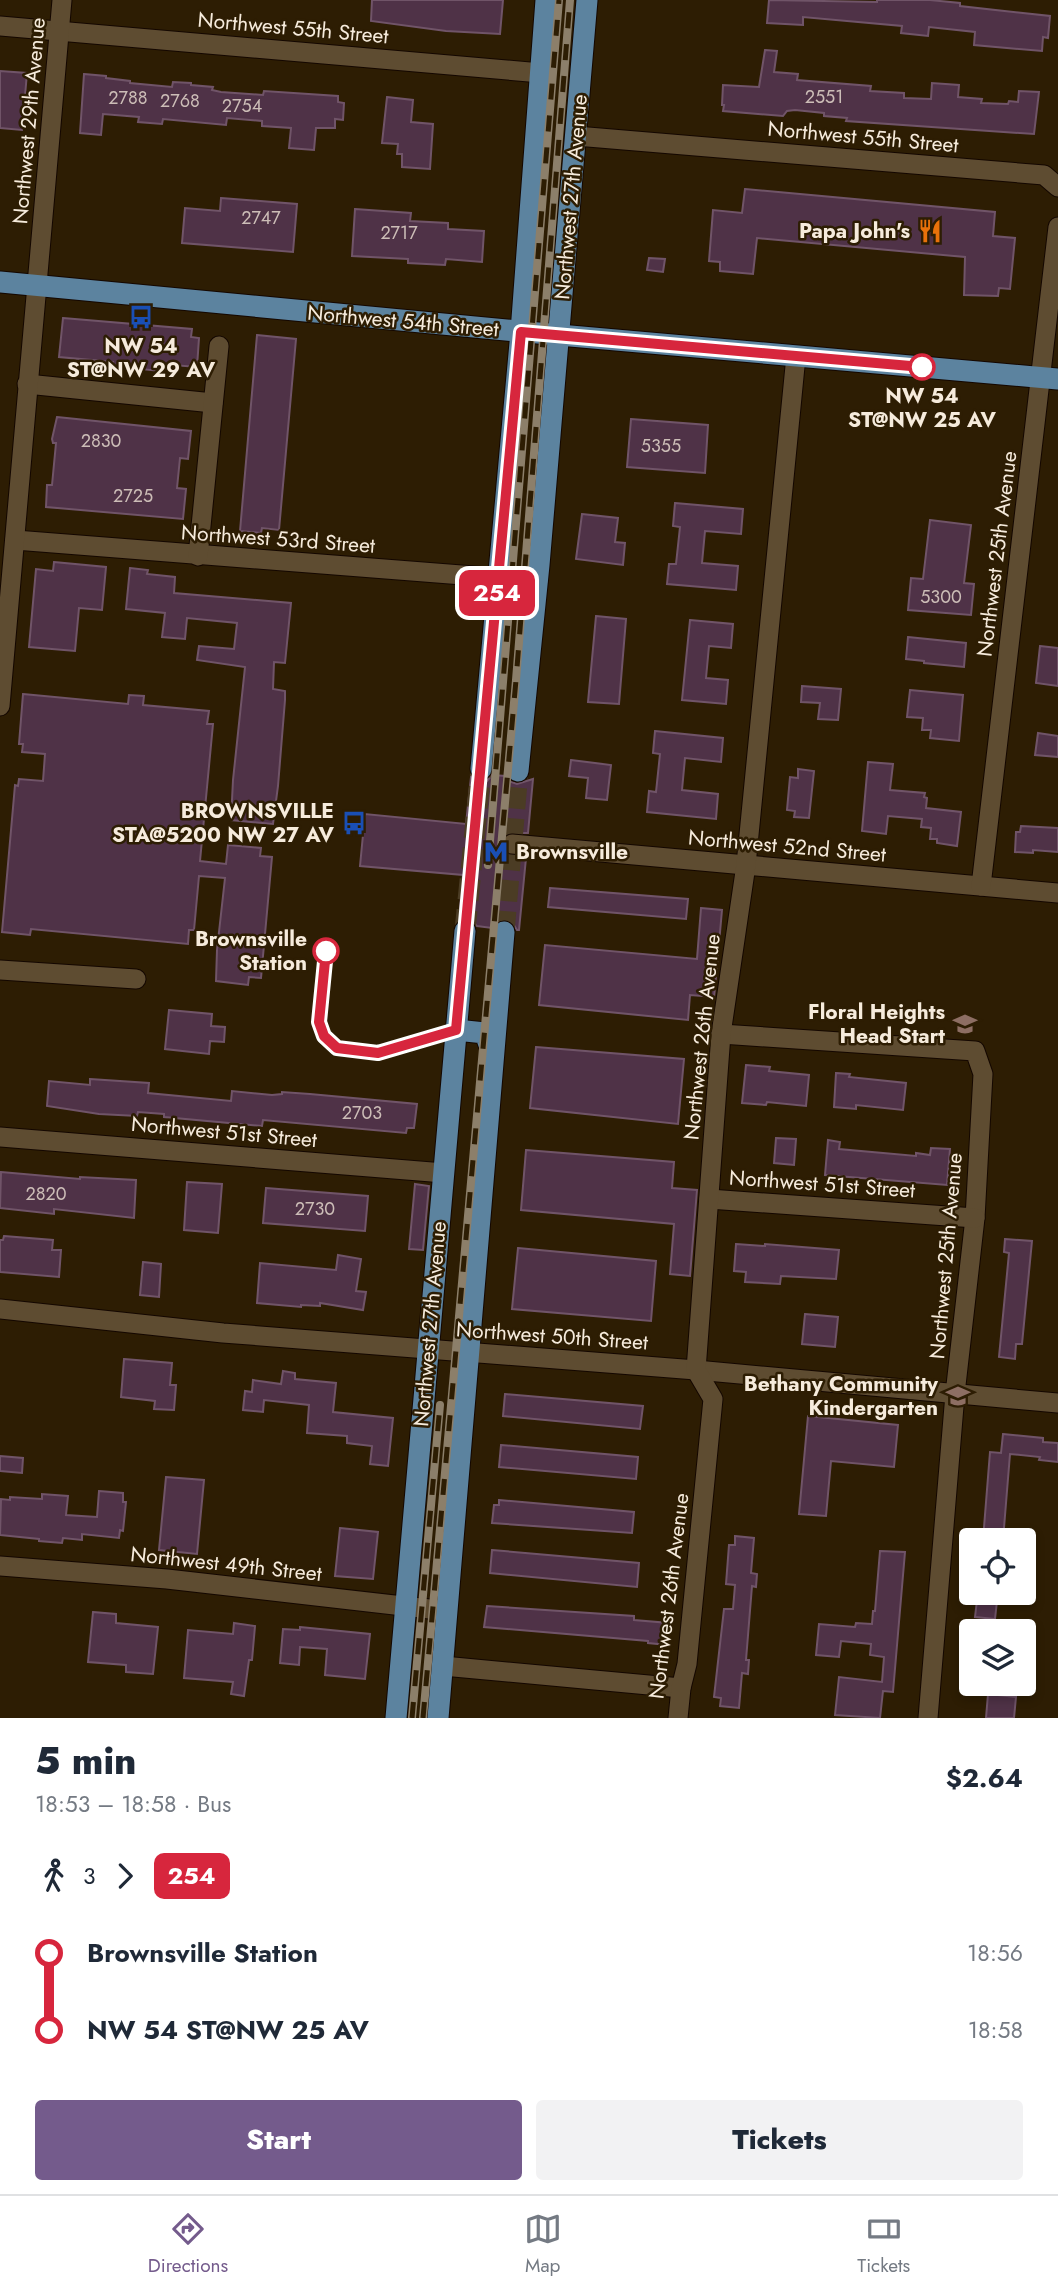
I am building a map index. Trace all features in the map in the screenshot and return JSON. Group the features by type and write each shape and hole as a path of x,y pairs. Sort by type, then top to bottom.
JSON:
{"main road":[{"name":"Northwest 27th Avenue","path":"481,769 521,332 546,0"},
{"name":"Northwest 27th Avenue","path":"519,771 538,581 587,0"},
{"name":"Northwest 54th Street","path":"0,282 521,332 1049,378"},
{"name":"Northwest 27th Avenue","path":"396,1718 465,930"},
{"name":"Northwest 27th Avenue","path":"438,1718 504,932"},
{"path":"456,1030 485,1033 494,1058"}],"street":[{"name":"Northwest 29th Avenue","path":"0,706 62,0"},
{"name":"Northwest 55th Street","path":"0,26 541,73"},
{"name":"Northwest 55th Street","path":"576,136 1044,175 1058,187"},
{"name":"Northwest 25th Avenue","path":"981,886 1049,378 1058,227"},
{"path":"198,556 219,346"},
{"name":"Northwest 26th Avenue","path":"678,1718 687,1664 713,1399 696,1370 721,1034 746,865 796,356"},
{"path":"27,384 213,403"},
{"name":"Northwest 53rd Street","path":"15,540 538,581"},
{"name":"Northwest 52nd Street","path":"512,844 1058,893"},
{"path":"0,970 136,979"},
{"name":"Northwest 25th Avenue","path":"721,1034 975,1051 983,1074 975,1218 955,1394 928,1718"},
{"name":"Northwest 51st Street","path":"0,1137 444,1173"},
{"name":"Northwest 51st Street","path":"709,1199 975,1218"},
{"name":"Northwest 50th Street","path":"0,1310 223,1333 696,1370 1058,1403"},
{"name":"Northwest 49th Street","path":"0,1566 167,1579 447,1611"},
{"path":"443,1666 681,1688"}],"building":[{"path":"372,0 503,0 500,34 446,31 371,21"},
{"path":"769,0 930,0 960,3 960,6 1050,16 1048,38 1043,37 1042,51 974,45 975,32 929,27 928,36 901,33 902,26 803,17 803,25 767,23"},
{"path":"765,50 777,51 774,72 798,74 797,80 871,86 870,91 904,93 904,98 931,99 932,83 959,85 958,97 982,99 981,103 1008,104 1009,101 1018,102 1019,91 1039,92 1034,134 846,121 847,118 824,116 824,113 795,110 787,111 783,116 723,111 723,85 759,87"},
{"path":"0,71 27,73 22,130 0,128"},
{"path":"84,74 106,76 130,83 172,87 173,82 191,83 213,87 212,90 221,92 263,95 264,91 338,96 338,102 344,103 343,120 335,119 335,128 316,128 314,150 289,148 291,128 262,126 262,121 227,118 226,125 163,119 162,124 138,122 139,117 103,114 101,135 80,133"},
{"path":"387,97 413,100 411,122 433,124 430,169 402,167 402,154 397,154 398,144 382,143"},
{"path":"745,189 995,212 993,236 1015,238 1010,289 999,288 998,296 964,295 965,257 757,238 753,274 720,271 720,262 709,261 713,210 742,213"},
{"path":"221,198 297,204 293,252 182,243 185,208 220,211"},
{"path":"355,209 411,213 410,221 448,223 448,229 484,231 482,262 446,259 445,265 408,263 408,259 352,256"},
{"path":"649,258 665,259 663,272 647,270"},
{"path":"63,318 192,329 191,337 199,338 197,367 160,364 160,371 112,366 113,362 59,357"},
{"path":"257,335 296,339 279,530 262,528 261,533 240,531"},
{"path":"57,417 191,431 188,459 180,458 177,488 186,489 183,519 46,507 47,485 52,485 56,443 53,443 52,439"},
{"path":"631,419 708,425 705,473 627,467"},
{"path":"675,503 743,509 741,534 705,531 702,563 738,566 736,590 667,584 669,564 676,564 680,527 673,526"},
{"path":"582,514 618,518 615,542 625,543 623,565 576,559"},
{"path":"930,520 971,525 964,583 974,584 971,615 908,610 911,578 923,579"},
{"path":"54,562 106,567 102,610 79,608 75,651 29,647 36,569 53,571"},
{"path":"130,568 148,570 147,574 175,577 174,593 291,603 285,663 274,662 273,689 285,691 285,700 273,824 231,820 245,667 197,660 199,646 234,649 237,623 187,618 185,639 162,637 165,613 126,609"},
{"path":"596,616 626,619 619,704 588,702"},
{"path":"690,620 733,624 731,648 709,646 706,678 728,680 726,704 682,700"},
{"path":"908,637 966,643 964,667 906,659"},
{"path":"1040,646 1058,648 1058,686 1036,683"},
{"path":"802,686 841,689 838,720 818,719 820,703 801,702"},
{"path":"910,690 963,695 959,741 930,738 931,730 922,730 923,718 907,717"},
{"path":"23,694 128,704 129,695 144,696 143,705 209,711 207,724 213,724 200,861 226,864 228,845 261,848 260,856 272,857 261,978 249,977 248,985 216,981 225,878 199,876 194,930 189,930 188,944 31,929 30,935 2,932 15,785 18,786 19,779 43,781 45,754 22,752 23,744 19,744"},
{"path":"655,731 723,738 721,762 685,758 682,790 718,794 716,819 647,812 649,791 656,792 660,754 653,753"},
{"path":"1038,733 1058,736 1058,757 1035,755"},
{"path":"571,760 611,765 607,800 586,798 588,778 569,776"},
{"path":"868,762 893,764 890,790 925,793 926,808 961,812 957,846 937,843 937,839 930,839 931,828 921,827 922,819 888,816 886,834 862,831"},
{"path":"798,769 814,771 809,818 794,817 795,811 787,810 790,777 798,778"},
{"path":"492,775 506,776 517,784 533,779 528,833 508,833 500,844 501,850 506,854 526,858 519,930 506,919 498,920 492,928 477,926 467,918 459,920 463,875 360,866 365,814 466,824 471,777 480,782 487,781"},
{"path":"1021,826 1058,828 1058,852 1015,852 1016,832 1020,832"},
{"path":"550,888 688,899 686,919 548,907"},
{"path":"701,908 722,910 714,997 690,995 688,1020 539,1005 545,945 697,959"},
{"path":"169,1010 212,1014 211,1026 225,1027 224,1042 210,1041 209,1054 165,1049"},
{"path":"536,1047 684,1059 678,1124 530,1108"},
{"path":"746,1065 770,1067 769,1071 809,1075 806,1106 767,1102 766,1105 742,1103"},
{"path":"836,1073 850,1074 849,1077 906,1083 903,1110 856,1105 856,1109 834,1107"},
{"path":"90,1079 149,1083 148,1093 231,1101 232,1091 272,1095 282,1092 417,1104 414,1128 407,1128 406,1133 263,1120 262,1126 138,1112 137,1116 99,1114 47,1106 49,1081 90,1085"},
{"path":"776,1138 796,1139 794,1165 774,1163"},
{"path":"828,1140 840,1142 839,1149 916,1156 916,1153 930,1155 931,1148 950,1149 947,1185 825,1175"},
{"path":"526,1150 674,1162 672,1188 697,1190 690,1276 670,1274 674,1224 521,1210"},
{"path":"1,1172 80,1179 136,1180 134,1218 54,1209 54,1214 0,1208"},
{"path":"187,1182 222,1184 218,1233 184,1230"},
{"path":"415,1184 429,1186 423,1250 409,1249"},
{"path":"266,1188 368,1196 365,1231 263,1223"},
{"path":"4,1236 53,1240 52,1250 61,1250 59,1277 0,1272 0,1240 3,1240"},
{"path":"1005,1239 1032,1241 1022,1344 1016,1344 1015,1359 999,1357 1009,1253 1004,1252"},
{"path":"736,1244 839,1250 836,1279 781,1276 780,1284 745,1282 746,1272 734,1271"},
{"path":"518,1248 656,1261 651,1321 512,1309"},
{"path":"338,1255 361,1259 356,1291 366,1292 363,1310 320,1303 320,1306 301,1307 257,1303 260,1263 336,1270"},
{"path":"143,1262 161,1264 159,1297 140,1295"},
{"path":"805,1314 838,1317 835,1347 802,1344"},
{"path":"124,1359 172,1363 170,1385 176,1385 174,1410 154,1409 155,1401 121,1397"},
{"path":"283,1371 295,1373 295,1379 336,1383 333,1412 393,1418 388,1466 370,1464 372,1446 347,1443 347,1436 307,1433 309,1405 264,1400 263,1412 243,1410 245,1391 252,1392 253,1380 281,1384"},
{"path":"505,1394 643,1406 640,1429 503,1416"},
{"path":"808,1416 898,1425 894,1467 831,1461 826,1516 799,1514"},
{"path":"1003,1434 1043,1438 1043,1442 1058,1443 1058,1462 1010,1454 1004,1528 984,1528 990,1452 1001,1453"},
{"path":"501,1445 638,1457 636,1479 499,1467"},
{"path":"0,1456 23,1458 22,1473 0,1471"},
{"path":"166,1477 204,1480 197,1554 159,1550"},
{"path":"99,1491 123,1493 123,1502 126,1502 123,1531 120,1530 119,1538 82,1534 82,1540 63,1538 62,1543 0,1535 1,1499 42,1499 42,1494 68,1496 66,1515 97,1517"},
{"path":"499,1500 634,1512 632,1533 492,1523 494,1505 499,1505"},
{"path":"340,1528 378,1532 373,1579 335,1576"},
{"path":"735,1536 754,1538 751,1573 757,1574 756,1587 752,1586 746,1660 749,1660 748,1674 742,1673 739,1708 720,1706 721,1698 714,1697 724,1609 733,1609 735,1585 726,1584 729,1545 735,1545"},
{"path":"492,1550 639,1563 637,1587 490,1573"},
{"path":"880,1551 905,1552 893,1692 883,1691 880,1718 835,1715 839,1677 882,1682 884,1657 870,1655 871,1644 841,1641 839,1657 816,1655 819,1624 855,1627 856,1623 872,1624"},
{"path":"976,1605 997,1605 995,1619 975,1617"},
{"path":"487,1606 634,1616 634,1620 669,1623 667,1645 648,1641 484,1627"},
{"path":"93,1612 116,1614 116,1623 158,1627 153,1674 126,1672 126,1665 88,1662"},
{"path":"234,1623 255,1626 252,1660 249,1660 244,1696 231,1694 233,1682 184,1678 188,1630 233,1634"},
{"path":"300,1627 370,1634 365,1679 325,1675 327,1649 300,1647 299,1665 280,1663 283,1629 300,1630"},
{"path":"988,1696 1016,1697 1014,1718 986,1718"}],"tunnel":[{"path":"465,931 481,769"},
{"path":"504,932 518,771"}],"railway":[{"path":"488,865 559,0"},
{"path":"423,1718 516,680 570,0"},
{"path":"412,1718 440,1405"}],"bus line":[{"name":"254","path":"326,951 319,1022 324,1036 337,1048 378,1053 456,1030 521,332 922,367"}],"place":[{"name":"Papa John's","path":"930,231"},
{"name":"NW 54 ST@NW 29 AV","path":"141,317"},
{"name":"NW 54 ST@NW 25 AV","path":"922,367"},
{"name":"BROWNSVILLE STA@5200 NW 27 AV","path":"354,823"},
{"name":"Brownsville","path":"496,852"},
{"name":"Brownsville Station","path":"326,951"},
{"name":"Floral Heights Head Start","path":"965,1024"},
{"name":"Bethany Community Kindergarten","path":"958,1396"}]}
